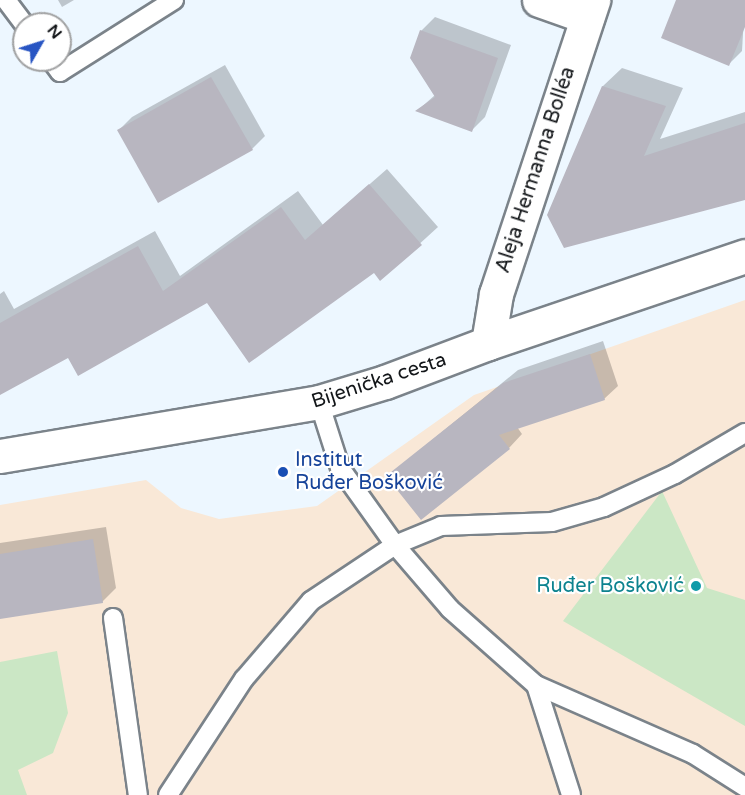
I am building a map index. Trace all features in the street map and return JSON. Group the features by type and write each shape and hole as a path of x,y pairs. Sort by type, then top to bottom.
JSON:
{"main road":[{"path":"539,0 590,8"},
{"name":"Aleja Hermanna Bolléa","path":"488,343 496,294 590,8"},
{"name":"Bijenička cesta","path":"0,456 319,402 385,382 488,343 745,256"}],"lane":[{"path":"72,64 174,0"},
{"path":"319,402 340,468 395,545 450,609 536,685 693,754 745,787"},
{"path":"168,795 244,679 311,602 395,545 441,526 552,522 604,507 675,474 745,432"},
{"path":"113,618 138,795"},
{"path":"536,685 571,795"}],"shaded area":[{"name":"Institut Ruđer Bošković","path":"745,300 745,795 0,795 0,505 146,480 181,508 219,519 317,506 474,395"}],"green space":[{"path":"662,491 707,588 745,600 745,726 563,621"},
{"path":"57,651 68,713 53,753 18,770 27,795 0,795 0,662"}],"building":[{"path":"676,0 745,0 745,27 729,66 661,38"},
{"path":"420,30 498,58 472,132 415,111 435,97 410,58"},
{"path":"211,77 253,150 158,203 117,130"},
{"path":"602,86 666,106 644,156 745,123 745,200 564,248 547,215"},
{"path":"369,184 422,245 380,281 374,273 249,363 207,303 78,376 68,358 0,395 0,323 138,246 163,291 281,207 305,240"},
{"path":"590,354 605,400 499,435 510,449 421,520 386,476 503,383"},
{"path":"93,539 103,603 0,619 0,554"}],"place":[{"name":"Institut Ruđer Bošković","path":"283,472"},
{"name":"Ruđer Bošković","path":"696,586"}]}
